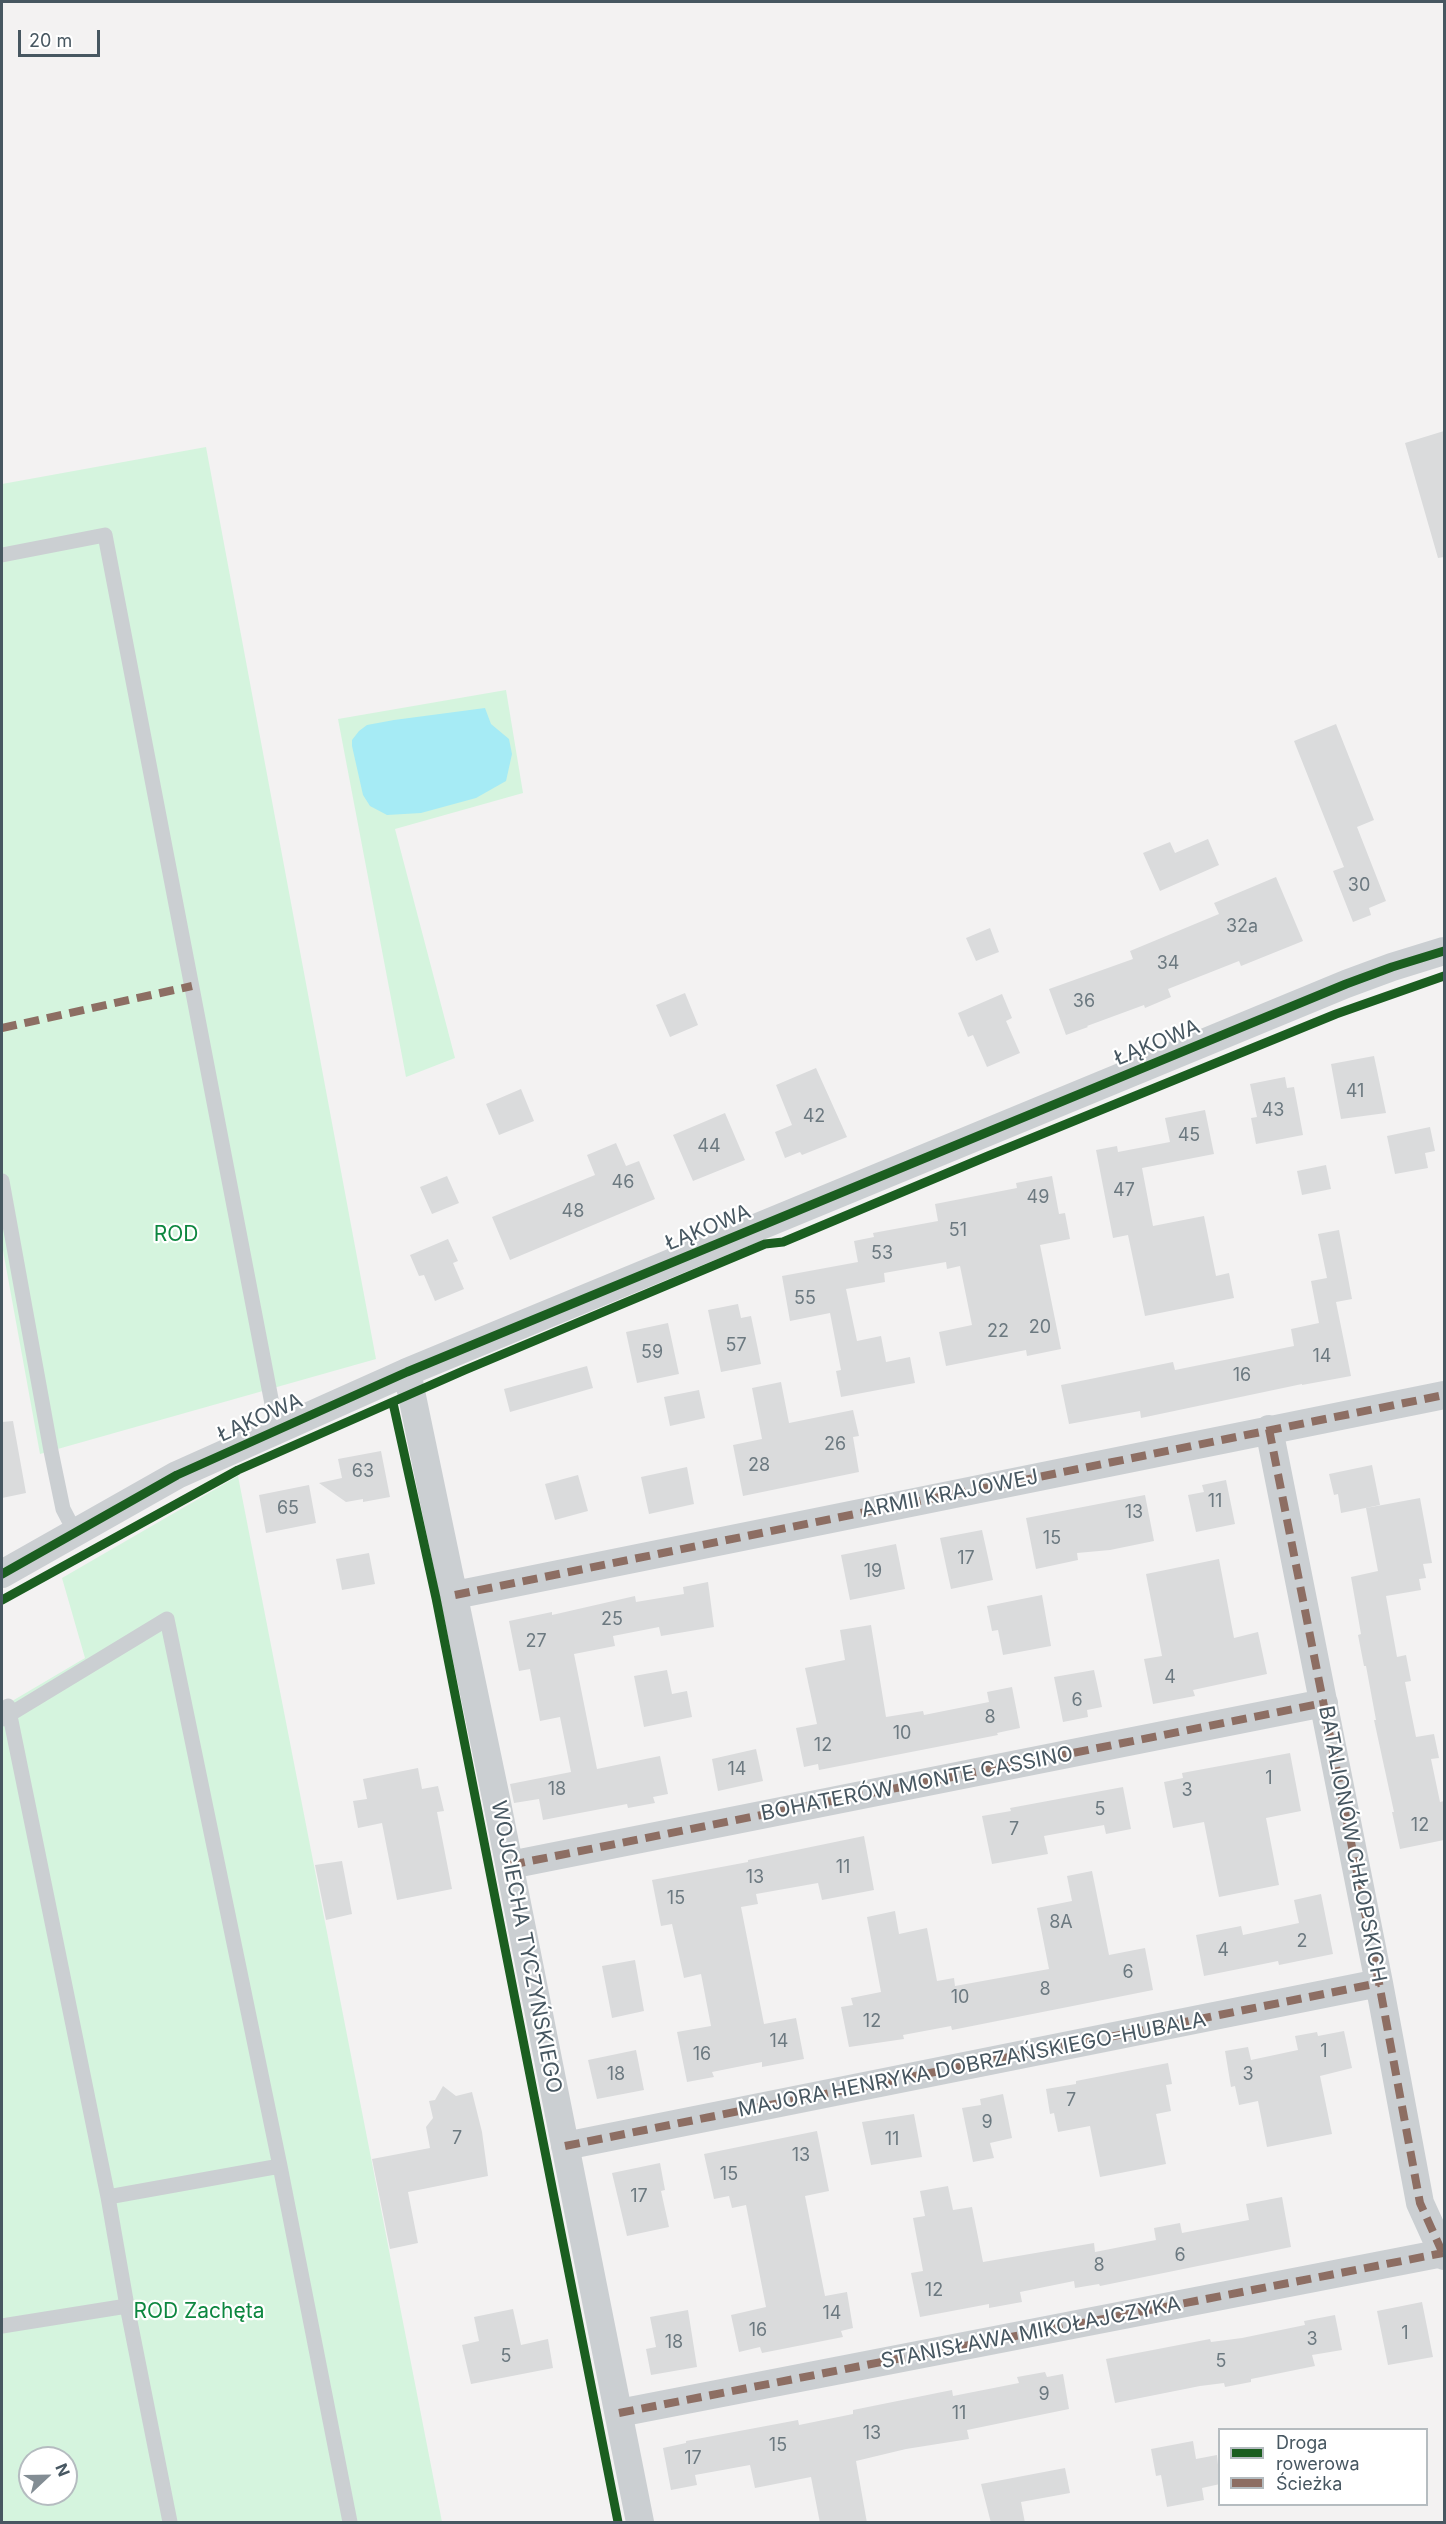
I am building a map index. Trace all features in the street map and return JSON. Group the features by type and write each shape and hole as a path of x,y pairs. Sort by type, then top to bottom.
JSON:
{"street":[{"name":"ŁĄKOWA","path":"2,1574 177,1475 407,1372 1346,984 1444,951"},
{"name":"WOJCIECHA TYCZYŃSKIEGO","path":"407,1372 510,1865 640,2523"},
{"name":"ARMII KRAJOWEJ","path":"455,1595 1444,1395"},
{"name":"BATALIONÓW CHŁOPSKICH","path":"1269,1430 1379,1983 1420,2203 1444,2254"},
{"name":"BOHATERÓW MONTE CASSINO","path":"510,1865 1324,1703"},
{"name":"MAJORA HENRYKA DOBRZAŃSKIEGO-HUBALA","path":"565,2146 1379,1983"},
{"name":"STANISŁAWA MIKOŁAJCZYKA","path":"619,2413 1444,2254"}],"lane":[{"path":"2,555 105,535 278,1429"},
{"path":"2,1181 63,1509 75,1532"},
{"path":"170,2523 108,2197 6,1713 167,1619 280,2166 350,2523"},
{"path":"108,2197 280,2166"},
{"path":"2,2326 127,2306"}],"green space":[{"name":"ROD","path":"206,447 376,1359 40,1454 2,1245 2,484"},
{"path":"506,690 523,793 395,829 455,1058 406,1077 338,719"},
{"name":"ROD Zachęta","path":"238,1476 442,2522 2,2522 2,1707 85,1658 62,1578"}],"water":[{"path":"485,708 491,724 509,739 512,754 506,781 476,798 421,813 387,815 370,806 363,795 352,746 352,740 359,731 367,725 394,720"}],"building":[{"path":"1444,431 1444,557 1438,558 1405,443"},
{"path":"1336,724 1374,820 1357,827 1386,901 1369,908 1371,915 1353,922 1333,871 1344,867 1294,741"},
{"path":"1208,839 1219,865 1160,891 1143,853 1170,842 1175,853"},
{"path":"1276,877 1303,941 1241,966 1239,961 1168,989 1171,997 1066,1035 1049,989 1133,959 1130,951 1219,914 1214,903"},
{"path":"990,928 999,952 976,961 966,938"},
{"path":"685,993 698,1025 670,1037 656,1005"},
{"path":"1002,994 1012,1018 1006,1021 1020,1053 987,1067 973,1035 968,1037 958,1013"},
{"path":"1374,1056 1386,1113 1341,1119 1331,1064"},
{"path":"816,1068 847,1137 802,1155 800,1152 785,1158 775,1132 792,1125 776,1085"},
{"path":"1285,1077 1287,1088 1294,1087 1303,1135 1256,1144 1251,1118 1257,1117 1250,1084"},
{"path":"521,1089 534,1121 499,1135 486,1104"},
{"path":"1205,1110 1214,1154 1142,1168 1153,1226 1204,1216 1216,1276 1229,1273 1234,1298 1145,1316 1128,1235 1113,1238 1096,1150 1117,1146 1118,1152 1170,1142 1165,1118"},
{"path":"725,1113 745,1160 693,1181 673,1135"},
{"path":"1430,1127 1435,1151 1425,1153 1428,1168 1395,1174 1387,1136"},
{"path":"616,1143 626,1166 639,1161 655,1199 510,1260 492,1217 595,1175 587,1155"},
{"path":"1326,1165 1331,1189 1302,1195 1297,1171"},
{"path":"447,1176 459,1203 432,1214 420,1187"},
{"path":"1052,1176 1059,1214 1065,1213 1070,1239 1040,1245 1061,1349 1027,1356 1026,1350 946,1366 939,1332 972,1325 960,1266 947,1269 946,1262 884,1273 885,1282 846,1289 857,1341 881,1336 886,1362 910,1357 915,1383 841,1397 836,1371 841,1370 830,1313 790,1321 782,1276 858,1262 854,1241 874,1237 873,1233 938,1221 935,1204 1017,1188 1016,1183"},
{"path":"1339,1230 1352,1299 1336,1302 1351,1376 1141,1418 1140,1411 1069,1424 1061,1385 1173,1362 1175,1370 1294,1346 1291,1329 1319,1323 1311,1281 1327,1278 1318,1234"},
{"path":"448,1239 458,1261 453,1263 464,1289 435,1301 424,1275 419,1276 410,1255"},
{"path":"738,1304 741,1318 751,1316 761,1364 721,1372 708,1310"},
{"path":"668,1323 679,1374 637,1383 626,1332"},
{"path":"587,1366 593,1388 510,1412 504,1389"},
{"path":"781,1382 789,1423 853,1410 859,1436 853,1437 859,1472 743,1496 733,1445 762,1439 752,1388"},
{"path":"699,1390 705,1418 670,1426 664,1397"},
{"path":"13,1421 26,1493 2,1498 2,1422"},
{"path":"381,1451 390,1497 363,1502 363,1499 346,1502 319,1483 342,1478 338,1459"},
{"path":"1372,1465 1380,1505 1341,1513 1338,1494 1334,1495 1329,1474"},
{"path":"687,1467 694,1504 649,1514 641,1477"},
{"path":"578,1475 588,1511 555,1520 545,1484"},
{"path":"1226,1480 1235,1524 1196,1532 1188,1495 1204,1492 1202,1485"},
{"path":"309,1485 316,1523 266,1533 259,1495"},
{"path":"1145,1495 1154,1541 1110,1550 1077,1553 1078,1560 1036,1569 1026,1518"},
{"path":"1420,1498 1432,1563 1423,1564 1426,1578 1419,1579 1421,1590 1386,1596 1397,1657 1406,1655 1411,1681 1405,1682 1416,1737 1434,1734 1439,1758 1431,1759 1440,1802 1444,1801 1444,1840 1400,1849 1374,1720 1376,1720 1366,1666 1364,1666 1358,1635 1361,1634 1351,1577 1378,1571 1366,1508"},
{"path":"982,1530 993,1580 951,1589 940,1538"},
{"path":"896,1544 905,1589 850,1600 841,1555"},
{"path":"369,1553 375,1584 342,1590 336,1559"},
{"path":"1219,1559 1234,1638 1258,1632 1267,1674 1193,1690 1195,1696 1153,1704 1144,1659 1162,1656 1146,1574"},
{"path":"708,1582 714,1627 661,1636 659,1627 613,1636 615,1646 574,1654 597,1769 660,1756 668,1794 653,1797 655,1803 628,1808 627,1804 543,1820 539,1799 514,1803 510,1784 571,1772 560,1717 540,1721 530,1669 519,1671 509,1621 552,1612 552,1615 635,1596 636,1602 684,1594 683,1587"},
{"path":"1042,1595 1051,1646 1003,1655 998,1630 992,1631 987,1606"},
{"path":"871,1625 886,1717 923,1711 924,1715 989,1702 987,1692 1012,1687 1020,1728 997,1733 998,1735 819,1770 818,1764 804,1767 796,1728 817,1724 805,1668 845,1660 840,1630"},
{"path":"667,1670 672,1694 687,1691 692,1717 644,1727 634,1676"},
{"path":"1094,1670 1102,1707 1087,1710 1088,1717 1063,1722 1054,1677"},
{"path":"756,1749 763,1781 718,1791 712,1759"},
{"path":"1290,1753 1301,1811 1266,1818 1279,1885 1219,1897 1204,1822 1173,1828 1164,1782 1183,1778 1182,1773"},
{"path":"418,1768 422,1789 438,1786 444,1811 437,1812 452,1889 397,1900 382,1823 358,1828 353,1801 367,1799 363,1779"},
{"path":"1123,1787 1131,1829 1106,1834 1104,1825 1044,1836 1048,1854 992,1864 982,1816 1011,1811 1010,1808"},
{"path":"864,1836 874,1890 822,1900 818,1883 756,1894 758,1904 741,1907 764,2024 796,2018 804,2059 762,2067 762,2062 712,2072 714,2077 687,2082 677,2032 711,2026 701,1974 684,1978 672,1924 661,1926 652,1880 748,1862 748,1860"},
{"path":"342,1861 352,1914 326,1920 315,1865"},
{"path":"1092,1871 1109,1955 1145,1948 1153,1990 952,2030 951,2026 903,2035 904,2039 849,2047 841,2007 853,2005 851,1998 881,1992 867,1917 895,1911 899,1934 927,1928 937,1981 954,1978 955,1986 1049,1969 1037,1908 1072,1901 1067,1876"},
{"path":"1321,1894 1333,1954 1279,1965 1278,1961 1204,1976 1196,1935 1241,1926 1243,1935 1299,1923 1294,1900"},
{"path":"635,1960 644,2011 612,2018 602,1966"},
{"path":"1344,2031 1352,2068 1320,2076 1332,2134 1267,2147 1258,2101 1239,2105 1235,2086 1231,2087 1225,2051 1248,2047 1251,2060 1298,2050 1295,2036 1317,2032 1318,2036"},
{"path":"636,2050 644,2090 597,2099 588,2060"},
{"path":"1168,2063 1172,2084 1166,2085 1171,2111 1156,2114 1166,2164 1100,2177 1090,2126 1058,2132 1054,2113 1050,2114 1046,2089"},
{"path":"443,2086 456,2096 472,2092 482,2132 488,2176 408,2192 418,2243 390,2249 372,2159 430,2148 426,2127 433,2118 429,2101 435,2100"},
{"path":"1003,2094 1012,2138 990,2143 994,2158 973,2162 962,2108 981,2105 980,2099"},
{"path":"914,2114 922,2157 871,2165 862,2122"},
{"path":"817,2131 829,2191 805,2196 825,2296 847,2292 853,2328 841,2331 843,2337 762,2353 760,2347 739,2352 731,2315 766,2307 746,2205 732,2208 729,2196 714,2199 704,2154"},
{"path":"660,2163 665,2190 661,2191 669,2227 627,2236 612,2173"},
{"path":"948,2186 953,2210 972,2207 983,2262 1094,2243 1095,2252 1156,2240 1154,2228 1180,2223 1182,2233 1249,2220 1246,2204 1282,2197 1291,2247 1100,2286 1099,2284 1075,2288 1074,2281 1020,2292 1022,2302 989,2308 989,2304 920,2317 911,2273 923,2271 913,2218 925,2216 920,2191"},
{"path":"1422,2302 1433,2357 1388,2365 1377,2311"},
{"path":"513,2309 521,2345 548,2339 553,2368 471,2384 462,2345 479,2341 474,2317"},
{"path":"688,2310 697,2367 651,2375 646,2349 656,2347 650,2317"},
{"path":"1335,2315 1342,2350 1312,2355 1315,2366 1251,2379 1251,2382 1225,2387 1224,2383 1200,2386 1115,2403 1106,2359 1210,2339 1211,2342 1242,2338 1305,2325 1304,2321"},
{"path":"1045,2372 1047,2377 1063,2374 1069,2409 967,2430 969,2439 906,2449 856,2461 867,2523 820,2523 811,2477 755,2488 750,2465 695,2475 697,2485 671,2490 663,2448 686,2443 686,2441 798,2420 799,2425 853,2414 853,2410 952,2390 953,2396 1019,2383 1017,2377"},
{"path":"1193,2441 1196,2459 1217,2455 1218,2484 1202,2488 1204,2500 1167,2507 1161,2475 1156,2476 1151,2449"},
{"path":"1065,2468 1070,2493 1021,2502 1025,2523 991,2523 981,2484"}],"marked path":[{"path":"2,1028 192,986"},
{"path":"455,1595 1444,1395"},
{"path":"1269,1429 1379,1983 1420,2203 1444,2256"},
{"path":"510,1865 1324,1703"},
{"path":"565,2146 1379,1983"},
{"path":"619,2413 1443,2253"}],"cycle path":[{"path":"2,1574 177,1475 407,1372 1346,984 1444,951"},
{"path":"2,1600 238,1470 465,1370 765,1244 783,1242 1336,1014 1444,976"},
{"path":"393,1403 436,1598 618,2522"}]}
